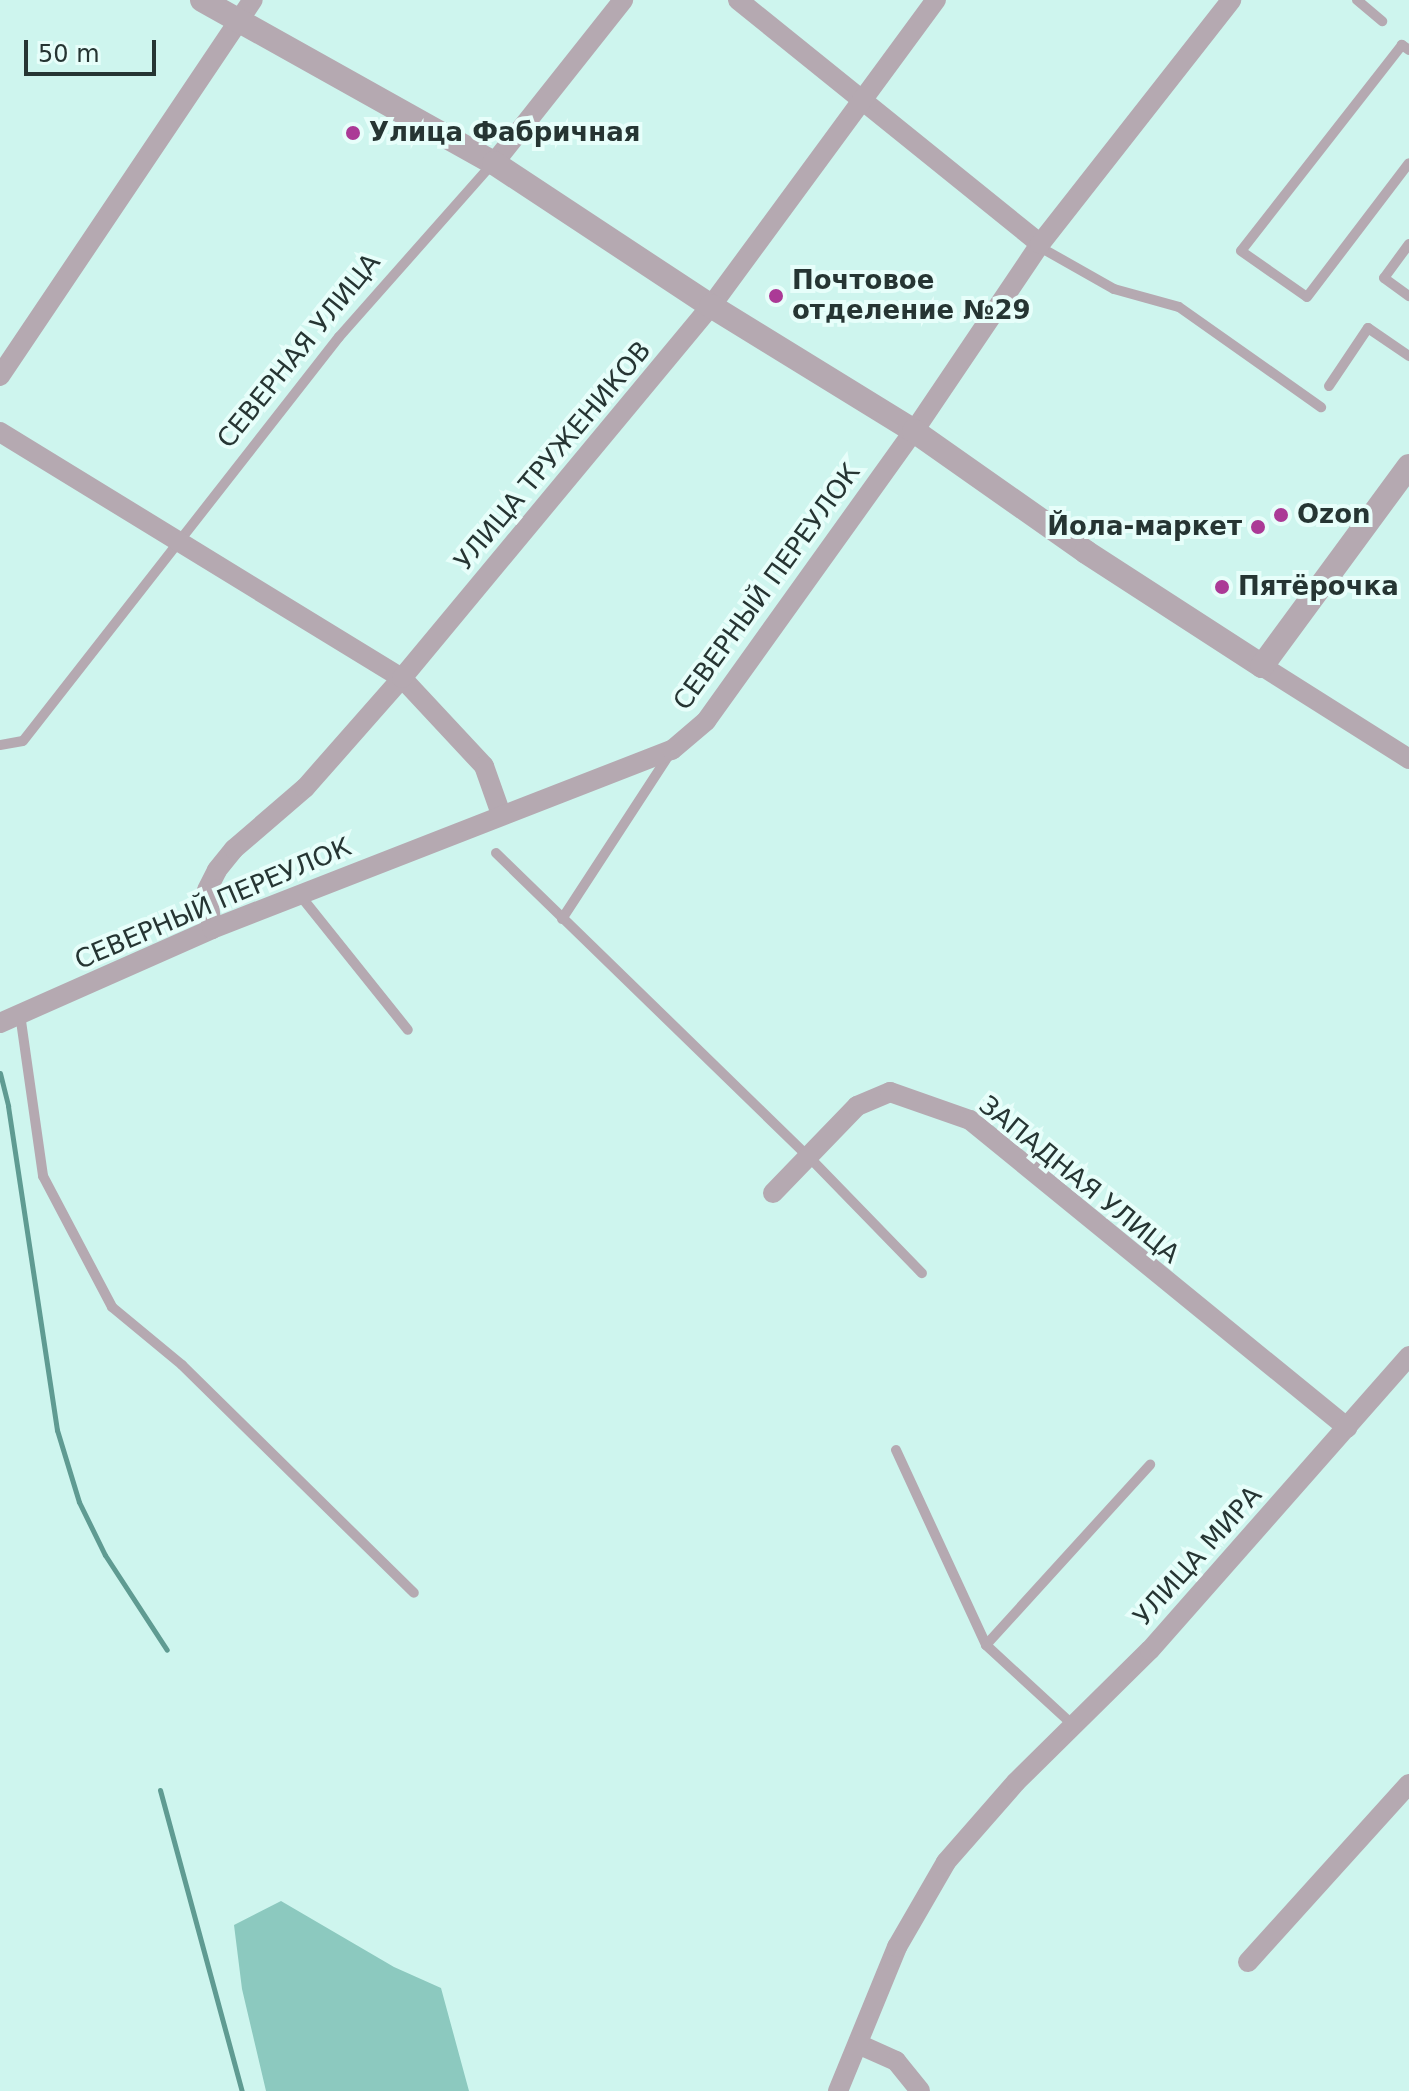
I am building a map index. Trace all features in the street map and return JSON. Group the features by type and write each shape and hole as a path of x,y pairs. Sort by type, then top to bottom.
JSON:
{"street":[{"path":"202,0 494,163 711,306 914,431 1086,552 1409,759"},
{"path":"0,376 253,0"},
{"name":"СЕВЕРНАЯ УЛИЦА","path":"494,163 623,0"},
{"path":"738,0 1039,245"},
{"name":"УЛИЦА ТРУЖЕНИКОВ","path":"212,929 207,890 217,870 234,849 305,788 402,678 711,306 936,0"},
{"name":"СЕВЕРНЫЙ ПЕРЕУЛОК","path":"0,1023 212,929 672,750 706,721 914,431 1039,245 1231,0"},
{"path":"0,432 402,678 484,766 501,814"},
{"path":"1262,666 1408,468"},
{"name":"ЗАПАДНАЯ УЛИЦА","path":"773,1193 857,1106 890,1092 970,1120 1347,1428"},
{"name":"УЛИЦА МИРА","path":"838,2091 897,1947 946,1862 1016,1782 1150,1650 1409,1356"},
{"path":"1248,1962 1409,1784"},
{"path":"858,2044 896,2061 920,2091"}],"lane":[{"path":"1357,0 1382,21"},
{"path":"1409,50 1402,45 1241,251 1307,297 1409,163"},
{"name":"СЕВЕРНАЯ УЛИЦА","path":"0,745 23,741 339,337 494,163"},
{"path":"1409,244 1384,278 1409,296"},
{"path":"1039,245 1114,289 1179,307 1321,407"},
{"path":"1329,386 1368,328 1409,356"},
{"path":"562,919 672,750"},
{"path":"496,853 809,1157 922,1273"},
{"path":"299,894 408,1030"},
{"path":"20,1014 43,1176 112,1307 182,1365 414,1593"},
{"path":"896,1450 986,1645 1073,1725"},
{"path":"986,1645 1150,1465"}],"green space":[{"path":"281,1901 394,1967 441,1988 469,2091 266,2091 242,1989 234,1925"}],"waterway":[{"path":"0,1073 8,1106 57,1430 79,1502 105,1555 167,1650"},
{"path":"160,1790 242,2091"}],"place":[{"name":"Улица Фабричная","path":"353,133"},
{"name":"Почтовое отделение №29","path":"776,296"},
{"name":"Ozon","path":"1281,515"},
{"name":"Йола-маркет","path":"1258,527"},
{"name":"Пятёрочка","path":"1222,587"}]}
